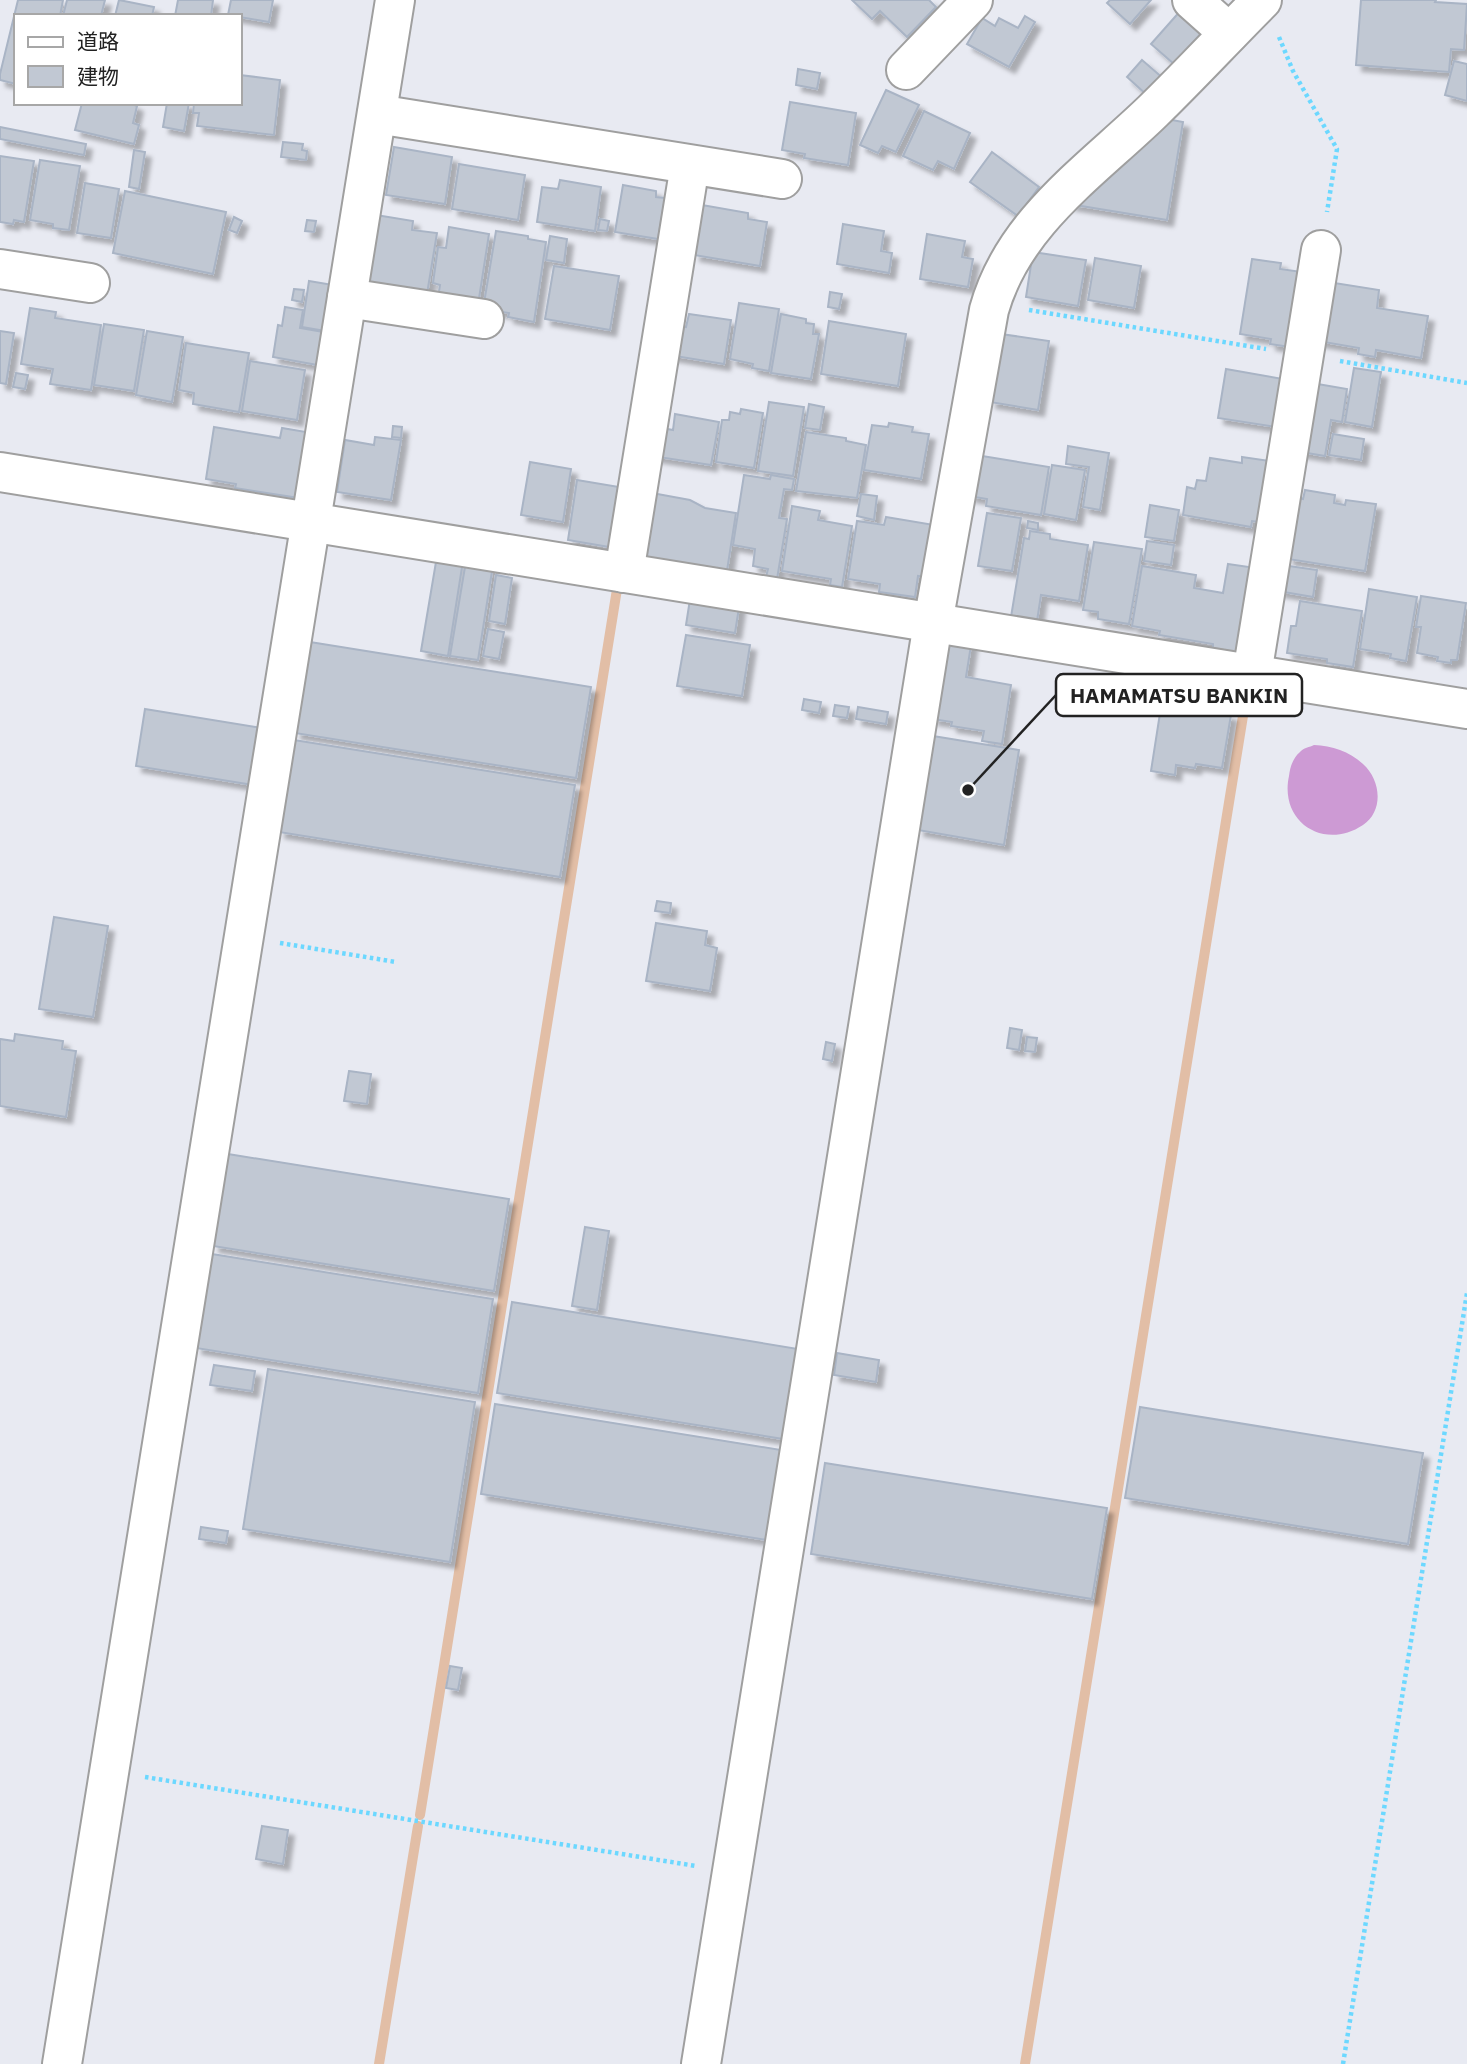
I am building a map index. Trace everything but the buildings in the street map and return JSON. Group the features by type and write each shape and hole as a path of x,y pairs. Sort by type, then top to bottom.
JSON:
{"street":[{"path":"62,2064 395,0"},
{"path":"906,69 973,0"},
{"path":"1192,0 1229,33"},
{"path":"701,2064 933,623 991,304 1011,258 1044,213 1152,111 1262,0"},
{"path":"377,114 782,179"},
{"path":"624,573 691,165"},
{"path":"1252,674 1321,250"},
{"path":"0,269 72,270"},
{"path":"348,298 484,319"},
{"path":"0,472 1467,709"}],"path":[{"path":"1279,36 1293,71 1337,149 1321,250"},
{"path":"991,304 1467,383"},
{"path":"244,937 396,962"},
{"path":"1343,2064 1467,1293"},
{"path":"1458,1351 1467,1352"},
{"path":"110,1771 732,1872"}],"shaded area":[{"path":"1314,745 1334,748 1358,759 1374,778 1377,804 1370,819 1363,825 1334,835 1308,828 1298,819 1291,807 1288,792 1290,769 1298,754"}],"waterway":[{"path":"420,1815 618,583"},
{"path":"1025,2064 1248,685"},
{"path":"379,2064 418,1826"}],"place":[{"name":"HAMAMATSU BANKIN","path":"968,790"}]}
